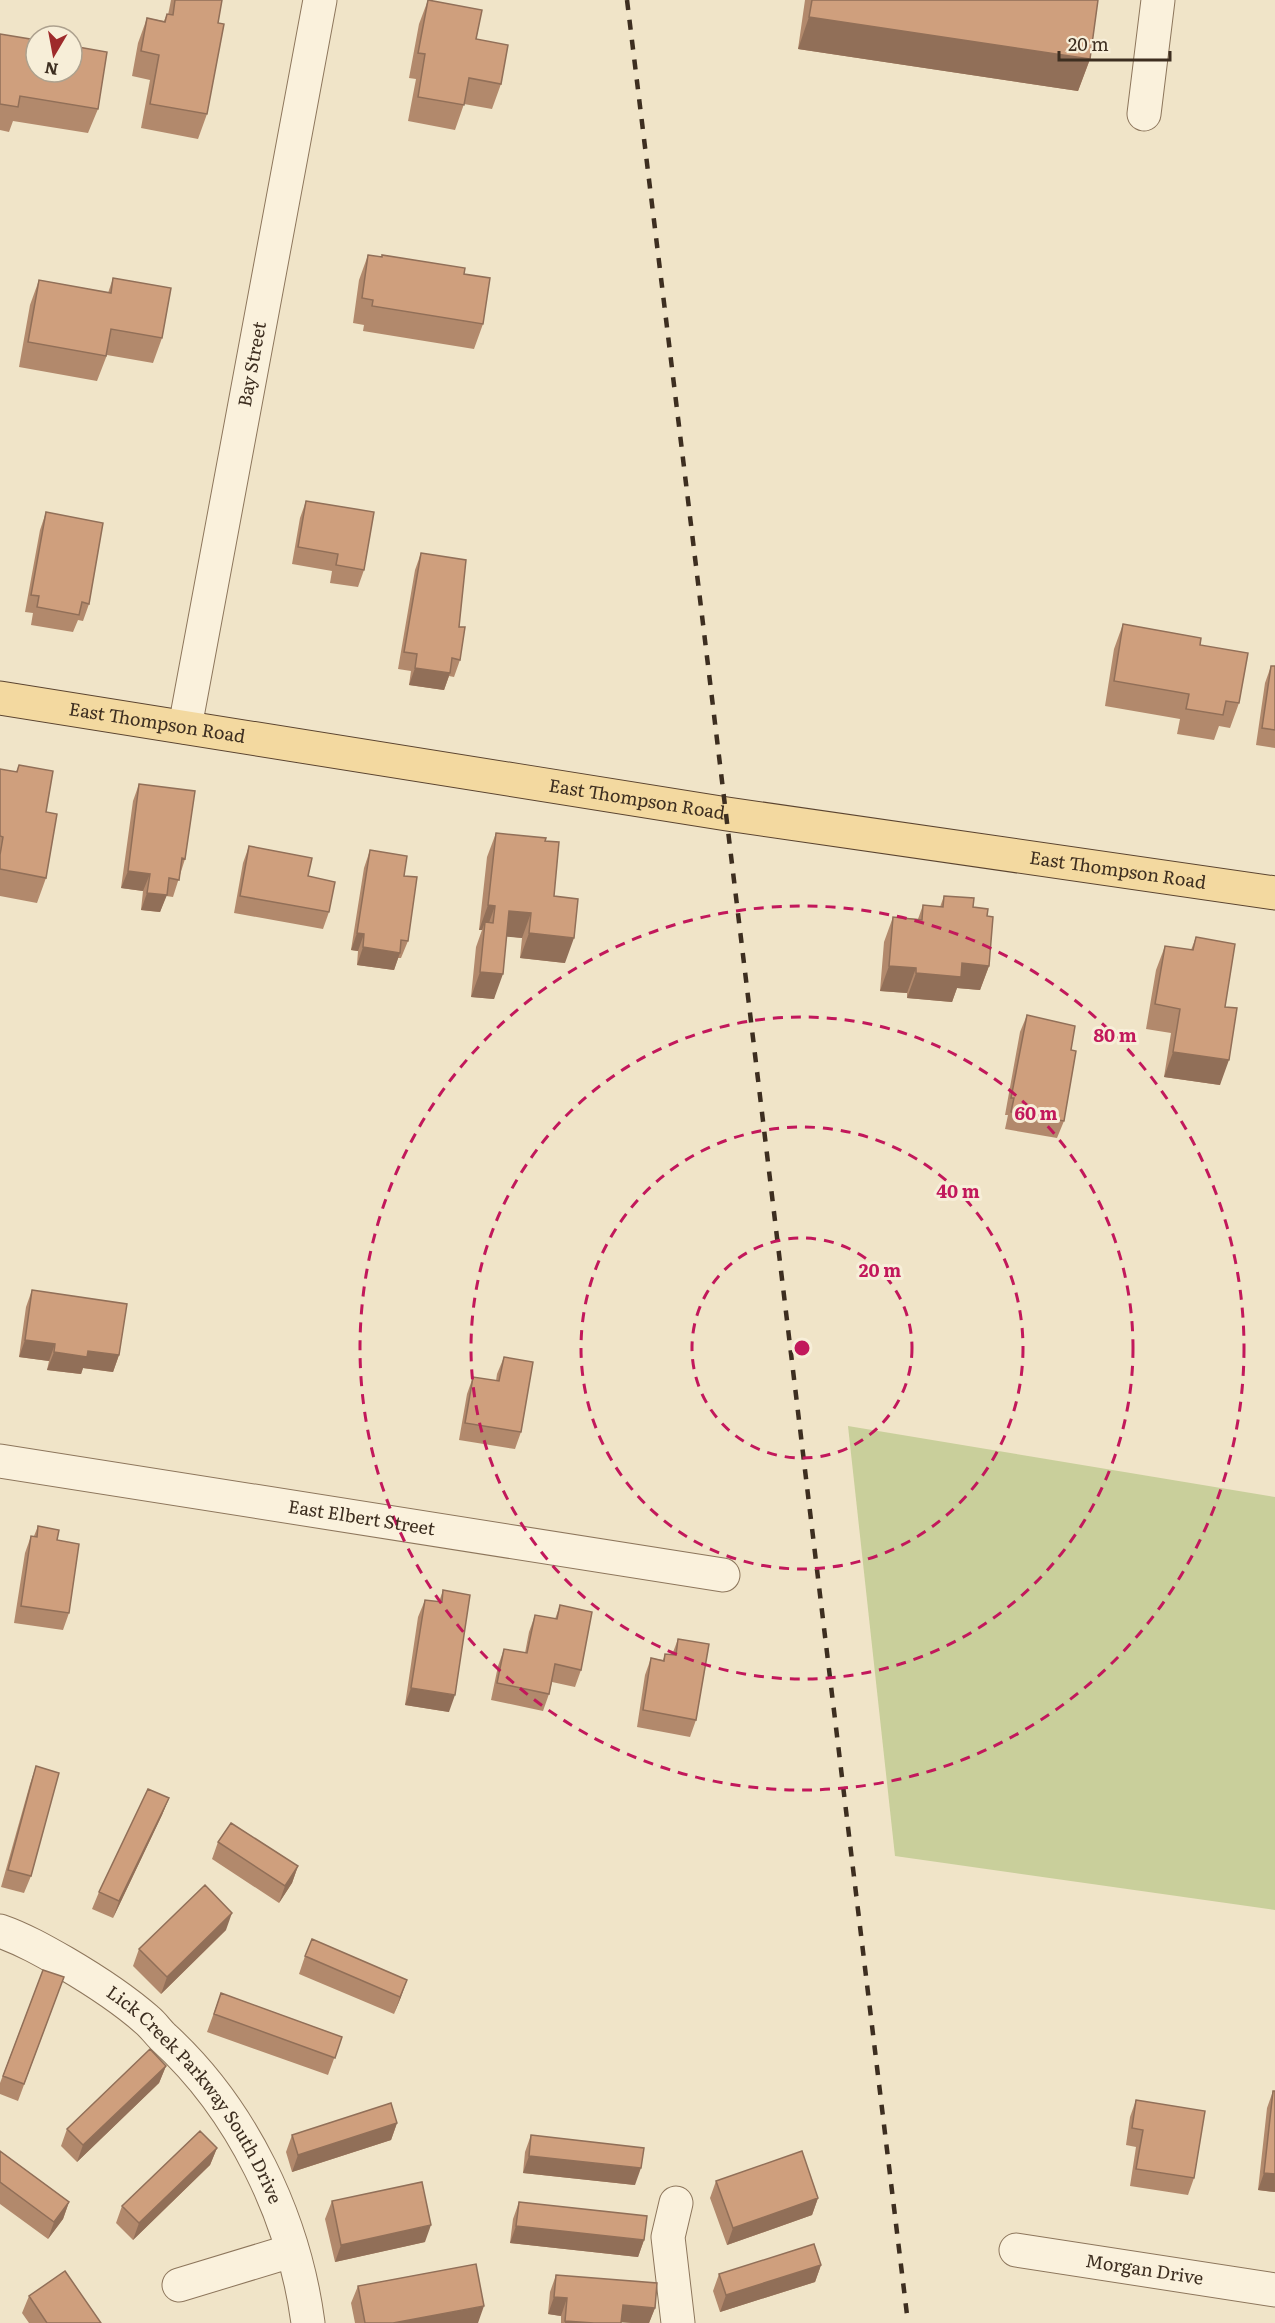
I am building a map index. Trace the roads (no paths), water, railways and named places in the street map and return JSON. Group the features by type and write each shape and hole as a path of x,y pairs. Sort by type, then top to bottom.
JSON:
{"main road":[{"name":"East Thompson Road","path":"0,698 727,814 1275,893"}],"street":[{"name":"Bay Street","path":"185,727 320,0"},
{"path":"1144,114 1158,0"},
{"name":"East Elbert Street","path":"0,1461 723,1575"},
{"name":"Lick Creek Parkway South Drive","path":"0,1931 21,1938 123,2000 149,2021 207,2082 237,2125 261,2172 287,2232 302,2283 308,2323"},
{"path":"676,2203 668,2237 678,2323"},
{"name":"Morgan Drive","path":"1016,2250 1275,2290"},
{"path":"179,2286 291,2251"}],"railway":[{"path":"627,0 908,2323"}]}
